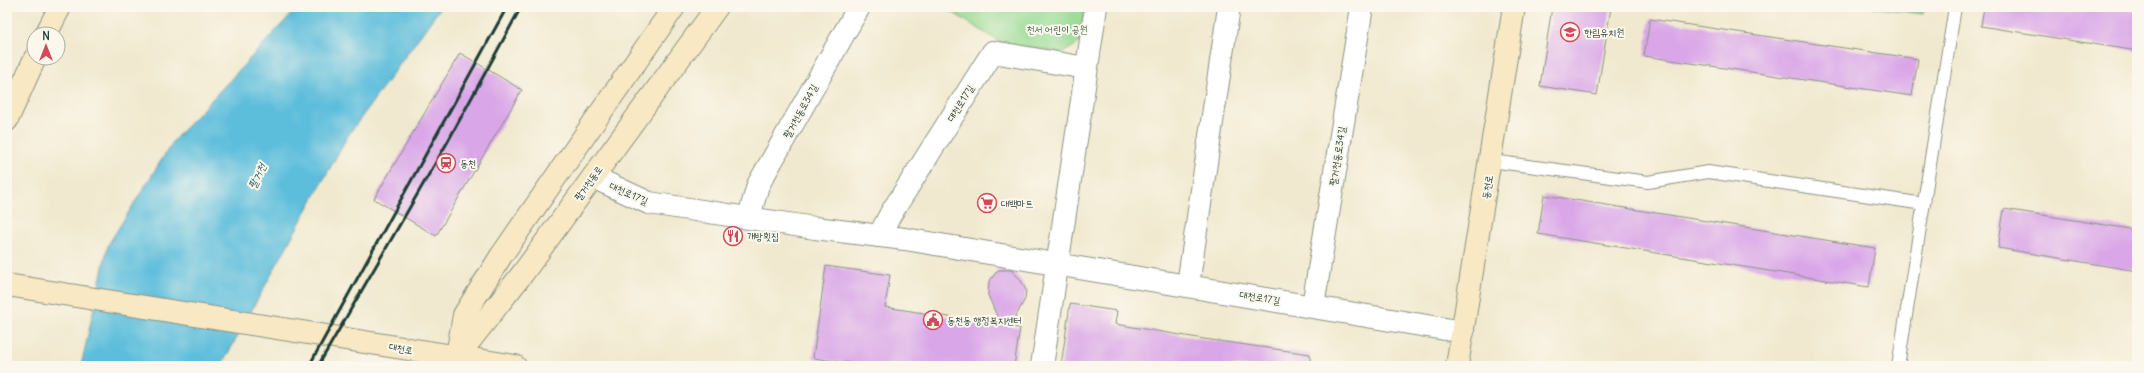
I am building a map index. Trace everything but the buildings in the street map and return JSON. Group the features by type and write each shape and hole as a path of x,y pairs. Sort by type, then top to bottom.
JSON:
{"main road":[{"path":"50,26 60,7"},
{"path":"455,362 464,315 506,249 674,7"},
{"name":"팔거천동로","path":"455,362 594,177 717,7"},
{"name":"동천로","path":"1457,366 1491,161 1514,7"},
{"path":"8,114 31,66"},
{"name":"대천로","path":"11,286 357,340 455,362 516,366"}],"street":[{"name":"팔거천동로34길","path":"749,217 758,185 858,7"},
{"path":"1042,366 1096,7"},
{"path":"1188,285 1228,7"},
{"name":"팔거천동로34길","path":"1313,306 1362,7"},
{"name":"대천로17길","path":"879,236 890,215 993,52 1086,68"},
{"name":"대천로17길","path":"594,177 649,203 1058,263 1463,332"}],"lane":[{"path":"1898,366 1955,7"},
{"path":"1491,161 1648,182 1708,172 1924,204"}],"green space":[{"name":"천서 어린이 공원","path":"944,7 1085,7 1080,42 1063,53 1000,42"},
{"path":"1873,7 1924,7 1923,14"}],"water":[{"name":"팔거천","path":"298,7 441,7 347,137 221,366 81,366 108,245 174,140"}],"railway":[{"path":"309,366 507,7"},
{"path":"318,366 447,143 521,7"}],"place":[{"name":"한림유치원","path":"1570,32"},
{"name":"동천","path":"446,163"},
{"name":"대백마트","path":"987,203"},
{"name":"개방횟집","path":"733,236"},
{"name":"동천동 행정복지센터","path":"933,320"}]}
